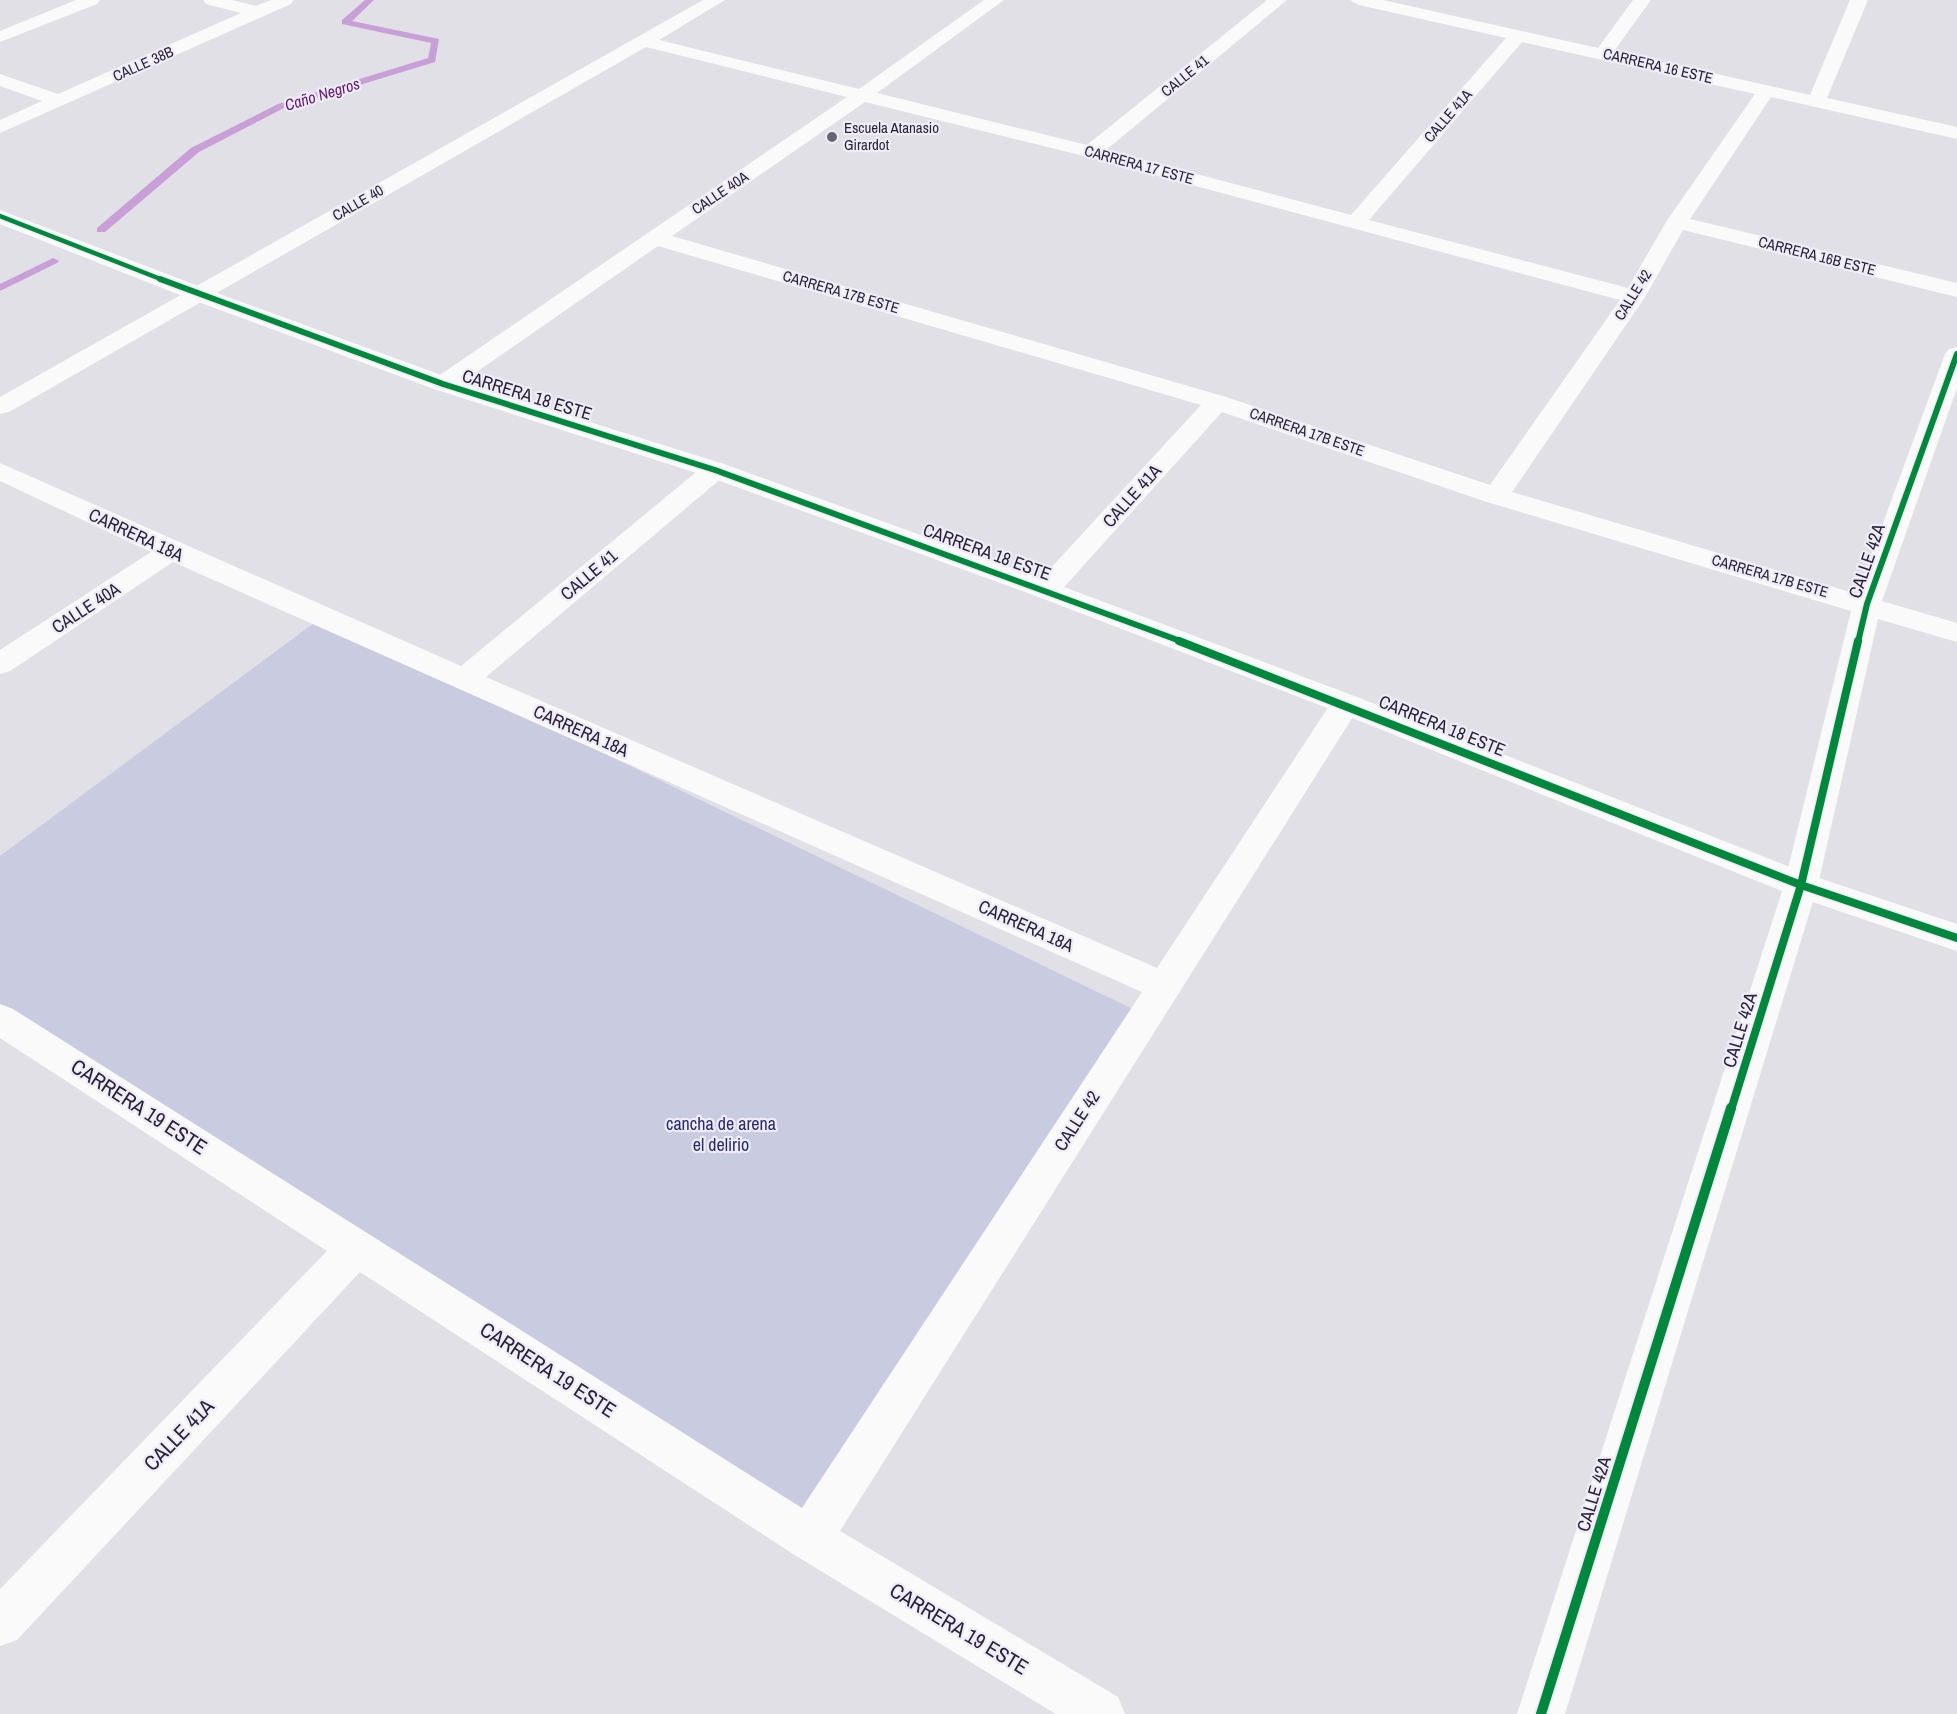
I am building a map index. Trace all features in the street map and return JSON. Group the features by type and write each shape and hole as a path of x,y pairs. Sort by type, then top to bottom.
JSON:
{"street":[{"path":"0,37 91,0"},
{"path":"212,0 258,12"},
{"name":"CALLE 38B","path":"0,127 285,0"},
{"name":"CALLE 40","path":"0,406 716,0"},
{"name":"CALLE 40A","path":"443,384 861,96 995,0"},
{"name":"CALLE 41","path":"1091,152 1278,0"},
{"name":"CARRERA 16 ESTE","path":"1359,0 1957,133"},
{"path":"1431,15 1445,0"},
{"path":"1603,53 1641,0"},
{"path":"1816,103 1859,0"},
{"name":"CALLE 41A","path":"1355,223 1517,36"},
{"name":"CARRERA 17 ESTE","path":"642,41 1091,152 1634,297"},
{"path":"0,80 60,101"},
{"name":"CALLE 42","path":"1496,496 1634,297 1677,222 1766,91"},
{"name":"CARRERA 18 ESTE","path":"0,216 198,294 443,384 715,470 1046,590 1346,704 1801,885 1957,938"},
{"name":"CARRERA 16B ESTE","path":"1677,222 1957,290"},
{"name":"CARRERA 17B ESTE","path":"654,238 1217,402 1496,496 1867,604 1957,633"},
{"name":"CALLE 42A","path":"1541,1714 1801,885 1867,604 1957,354"},
{"name":"CALLE 41A","path":"1046,590 1217,402"},
{"name":"CALLE 41","path":"464,680 715,470"},
{"name":"CARRERA 18A","path":"0,471 171,551 1164,986"},
{"name":"CALLE 40A","path":"0,664 171,551"},
{"name":"CALLE 42","path":"809,1538 1346,704"},
{"name":"CARRERA 19 ESTE","path":"0,1019 809,1538 1101,1714"},
{"name":"CALLE 41A","path":"0,1623 357,1247"}],"green space":[{"name":"cancha de arena el delirio","path":"322,617 1145,1015 809,1538 0,1019 0,856"}],"waterway":[{"name":"Caño Negros","path":"101,230 195,150 281,106 432,60 436,41 345,22 370,0"},
{"name":"Caño Negros","path":"0,288 53,261"}],"cycle path":[{"path":"0,216 198,294 443,384 715,470 1046,590 1346,704 1801,885 1957,938"},
{"path":"1541,1714 1801,885 1867,604 1957,354"}],"place":[{"name":"Escuela Atanasio Girardot","path":"832,137"}]}
